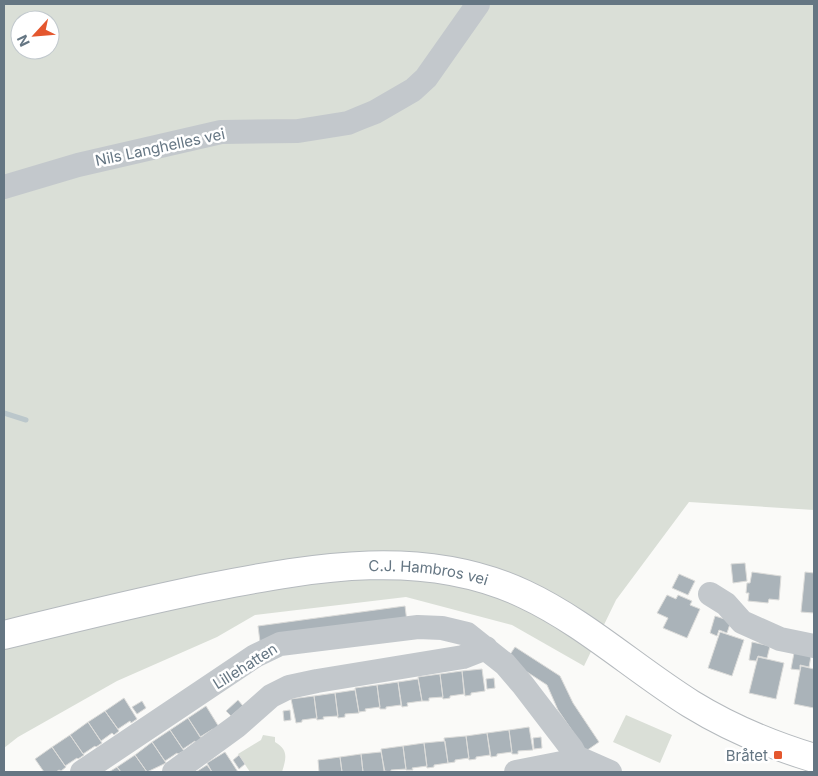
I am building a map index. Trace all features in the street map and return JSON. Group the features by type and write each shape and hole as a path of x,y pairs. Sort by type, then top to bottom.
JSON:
{"main road":[{"name":"C.J. Hambros vei","path":"4,635 177,594 305,570 395,564 428,567 486,579 523,594 556,611 691,704 732,727 775,746 814,758"}],"street":[{"name":"Nils Langhelles vei","path":"4,187 78,166 221,132 298,132 341,124 360,118 375,112 413,90 426,78 478,4"},
{"path":"710,594 726,604 742,622 768,635 796,644 814,646"},
{"name":"Lillehatten","path":"82,772 255,656 280,644 432,627 467,634 505,664 572,749 576,758"},
{"path":"174,772 237,726 271,696 289,687 462,656 486,648"},
{"path":"516,772 542,768 576,758 610,772"}],"shaded area":[{"path":"4,4 814,4 814,510 689,502 616,600 584,666 512,625 406,597 255,615 217,637 117,681 18,737 4,748"},
{"path":"626,715 672,735 660,763 613,742"},
{"path":"263,735 275,737 275,742 283,748 285,759 282,772 250,772 238,754 261,740"}],"building":[{"path":"745,563 747,581 733,583 731,564"},
{"path":"752,572 781,576 779,600 769,599 768,603 748,601 749,593 746,593 747,583 750,583"},
{"path":"805,572 814,573 814,613 801,612"},
{"path":"679,574 695,581 688,595 672,588"},
{"path":"667,595 676,599 678,595 692,601 690,605 700,609 687,638 663,628 668,618 657,613"},
{"path":"405,606 407,622 260,642 258,626"},
{"path":"715,616 731,621 727,633 719,630 717,636 710,633"},
{"path":"720,632 744,640 732,676 708,668"},
{"path":"752,642 770,646 767,658 758,656 756,661 749,660"},
{"path":"515,647 560,676 573,703 599,742 586,751 558,710 547,685 507,659"},
{"path":"794,653 811,656 809,667 800,665 800,670 791,669"},
{"path":"758,657 784,663 776,699 749,693"},
{"path":"801,666 814,669 814,708 794,704"},
{"path":"482,669 485,691 465,696 462,671"},
{"path":"462,671 464,694 443,699 440,674"},
{"path":"440,674 443,697 429,698 429,701 422,701 418,677"},
{"path":"494,678 495,688 487,689 486,679"},
{"path":"418,679 422,701 407,703 408,706 402,707 398,682"},
{"path":"398,682 401,705 380,709 377,685"},
{"path":"377,685 380,707 365,709 366,711 359,712 355,688"},
{"path":"355,690 359,713 345,714 345,717 338,718 335,693"},
{"path":"335,693 338,716 323,717 324,719 317,720 314,696"},
{"path":"314,696 317,718 302,720 302,722 296,723 291,699"},
{"path":"124,698 137,719 118,729 105,711"},
{"path":"238,700 243,706 231,716 226,711"},
{"path":"142,701 146,708 137,714 132,707"},
{"path":"206,706 219,727 200,737 188,718"},
{"path":"290,710 291,720 284,721 283,711"},
{"path":"105,711 119,731 114,735 112,733 101,741 88,722"},
{"path":"188,718 202,739 183,749 170,730"},
{"path":"88,722 102,743 83,754 70,735"},
{"path":"529,727 533,750 518,751 518,754 512,754 509,730"},
{"path":"170,730 184,751 165,761 152,742"},
{"path":"509,730 512,752 497,754 497,756 491,757 487,733"},
{"path":"487,733 490,755 469,760 466,736"},
{"path":"70,735 84,755 65,766 52,747"},
{"path":"466,736 469,758 448,763 444,738"},
{"path":"541,737 542,748 534,749 533,738"},
{"path":"445,741 448,763 427,768 424,743"},
{"path":"152,742 166,763 147,772 135,755"},
{"path":"424,743 427,766 406,770 403,746"},
{"path":"403,746 406,769 391,770 391,772 384,771 381,749"},
{"path":"52,747 66,767 61,771 44,772 35,759"},
{"path":"225,752 238,772 212,772 207,763"},
{"path":"381,752 385,772 363,772 361,754"},
{"path":"361,754 363,772 342,772 340,757"},
{"path":"135,755 147,772 121,772 117,767"},
{"path":"239,755 245,764 239,769 233,760"},
{"path":"340,757 342,772 319,772 318,760"},
{"path":"207,765 212,772 196,772"},
{"path":"117,767 121,772 109,772"}],"waterway":[{"path":"4,413 26,420"}],"place":[{"name":"Bråtet","path":"778,755"}]}
